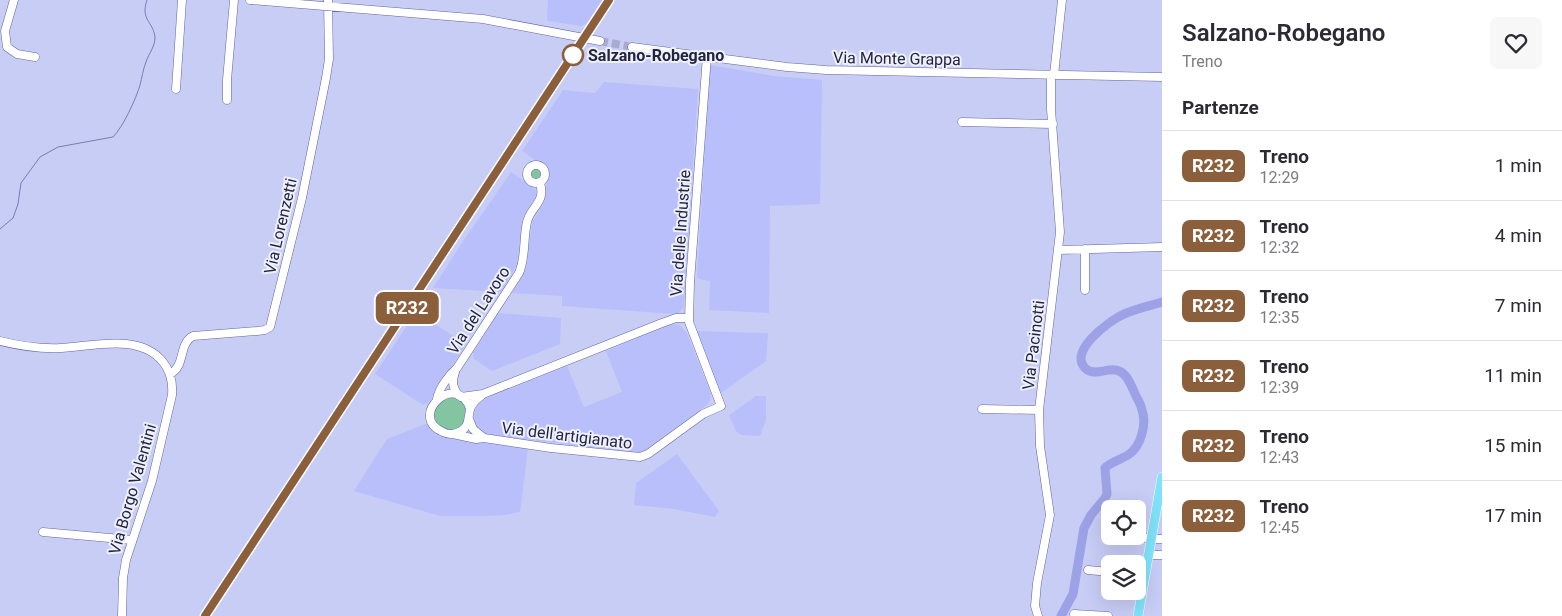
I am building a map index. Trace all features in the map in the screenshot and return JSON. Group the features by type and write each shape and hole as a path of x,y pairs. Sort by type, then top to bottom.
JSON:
{"main road":[{"path":"1146,562 1160,503 1162,477"},
{"path":"1138,616 1139,600"}],"street":[{"path":"14,0 6,31 7,47 17,54 35,57"},
{"path":"176,89 182,0"},
{"path":"227,100 234,0"},
{"path":"250,0 328,3 483,19 600,40"},
{"name":"Via Pacinotti","path":"1038,616 1035,606 1037,583 1050,515 1040,446 1039,410 1060,232 1051,109 1052,74 1062,0"},
{"name":"Via Lorenzetti","path":"170,374 174,373 178,368 186,341 190,337 199,334 265,330 270,327 302,198 326,78 329,59 328,3"},
{"name":"Via Monte Grappa","path":"632,46 789,67 826,70 1162,76"},
{"name":"Via delle Industrie","path":"707,56 688,318 689,326 721,406"},
{"path":"962,122 1053,124"},
{"name":"Via del Lavoro","path":"437,399 521,268 528,220 542,196 540,183"},
{"path":"1058,250 1162,247"},
{"path":"1085,249 1085,290"},
{"path":"437,399 448,394 460,396 483,394 662,323 676,318 688,318"},
{"path":"0,341 48,348 117,344 135,345 154,353 170,374"},
{"name":"Via del Lavoro","path":"457,368 452,379 452,385 460,396"},
{"name":"Via Borgo Valentini","path":"122,616 124,568 149,491 170,401 172,388 170,374"},
{"path":"453,434 467,426 470,408 483,394"},
{"path":"460,396 470,408"},
{"name":"Via dell'artigianato","path":"437,399 431,408 430,416 436,428 442,432 476,439 484,438 551,448 640,457 648,454 703,414 721,406"},
{"path":"982,409 1039,410"},
{"name":"Via dell'artigianato","path":"469,419 473,429 484,438"},
{"path":"43,532 132,540"},
{"path":"1146,537 1162,538"},
{"path":"1149,555 1162,555"},
{"path":"1088,570 1101,571"},
{"path":"1074,614 1108,616"}],"shaded area":[{"path":"548,0 602,0 587,23 581,26 548,21"},
{"path":"710,65 774,76 822,80 820,204 770,206 769,313 709,310 710,281 697,277"},
{"path":"604,82 698,89 684,307 675,314 562,306 562,296 512,293 526,268 532,223 545,201 548,169 522,151 563,90 595,93"},
{"path":"511,172 532,186 536,191 537,197 523,218 517,265 501,292 433,288 462,243"},
{"path":"416,312 466,344 429,402 423,405 375,374"},
{"path":"498,313 561,318 560,344 492,371 474,359 473,353"},
{"path":"671,324 680,325 687,333 711,394 710,400 707,405 644,451 637,453 484,434 477,430 474,422 475,410 479,401 567,366 584,407 622,392 606,351"},
{"path":"696,331 768,333 766,361 721,393"},
{"path":"756,396 766,396 766,420 760,436 741,435 736,431 729,415"},
{"path":"428,423 433,431 444,438 528,448 520,512 487,516 440,516 354,491 387,439"},
{"path":"677,454 719,511 715,517 674,509 634,505 636,483"}],"green space":[{"path":"536,167 541,169 543,174 541,179 536,181 531,179 529,174 531,169"},
{"path":"451,397 463,402 468,414 463,426 451,431 439,426 434,414 439,402"}],"waterway":[{"path":"0,229 13,218 18,204 21,183 40,157 58,147 113,137 121,127 136,98 145,65 155,41 154,32 145,12 147,0"},
{"path":"1061,616 1073,594 1084,528 1107,494 1105,468 1133,451 1142,435 1144,422 1140,404 1125,375 1115,370 1090,371 1086,369 1082,362 1082,354 1085,346 1108,324 1131,311 1162,302"}],"tunnel":[{"path":"600,41 632,47"}],"railway":[{"path":"205,616 609,0"}],"train":[{"name":"R232","path":"205,616 609,0"}],"place":[{"name":"Salzano-Robegano","path":"573,55"}]}
